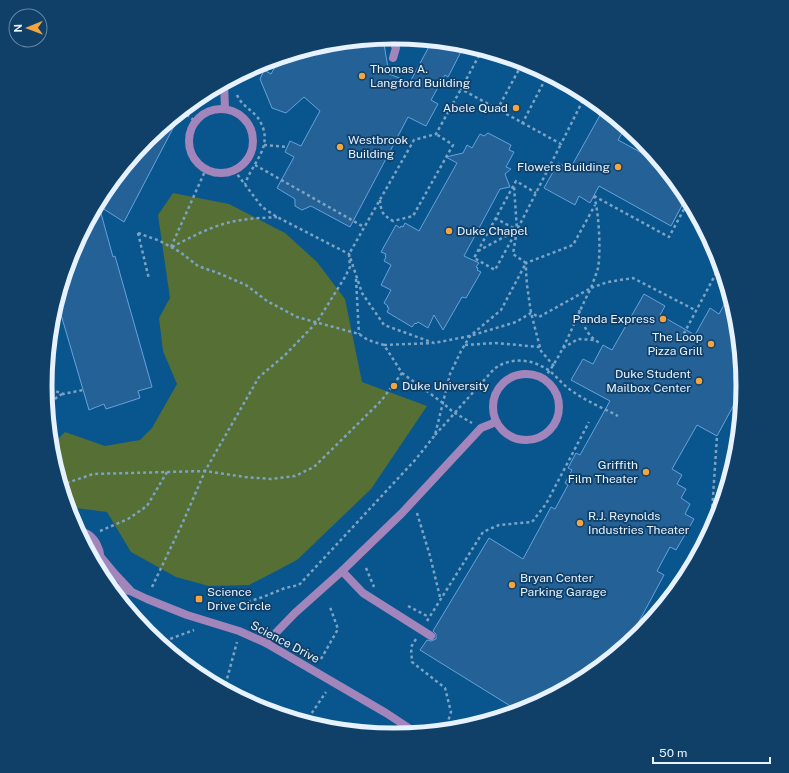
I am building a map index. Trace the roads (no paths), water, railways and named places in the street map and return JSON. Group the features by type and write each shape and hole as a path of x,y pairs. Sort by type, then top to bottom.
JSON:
{"street":[{"path":"393,58 396,48 394,44"},
{"path":"224,89 225,109"},
{"path":"217,108 225,109 235,111 244,118 250,126 253,136 253,146 250,156 243,164 234,170 225,173 206,169 197,162 191,153 189,142 190,131 195,121 201,115 217,108"},
{"path":"523,373 534,374 544,378 552,386 558,396 560,406 558,418 544,435 534,439 523,440 512,438 503,431 496,422 493,412 493,401 496,390 512,375 523,373"},
{"path":"266,643 295,613 342,571 412,502 481,428 496,422"},
{"name":"Science Drive","path":"85,534 95,541 99,548 100,556 130,591"},
{"path":"100,556 100,561"},
{"path":"342,571 363,593 430,636"},
{"name":"Science Drive","path":"118,588 130,591 147,599 212,623 239,631 266,643 386,713 409,728"}],"place":[{"name":"Thomas A. Langford Building","path":"362,76"},
{"name":"Abele Quad","path":"516,108"},
{"name":"Westbrook Building","path":"340,147"},
{"name":"Flowers Building","path":"618,167"},
{"name":"Duke Chapel","path":"449,231"},
{"name":"Panda Express","path":"663,319"},
{"name":"The Loop Pizza Grill","path":"711,344"},
{"name":"Duke Student Mailbox Center","path":"699,381"},
{"name":"Duke University","path":"394,386"},
{"name":"Griffith Film Theater","path":"646,472"},
{"name":"R.J. Reynolds Industries Theater","path":"580,523"},
{"name":"Bryan Center Parking Garage","path":"512,585"},
{"name":"Science Drive Circle","path":"199,599"}]}
